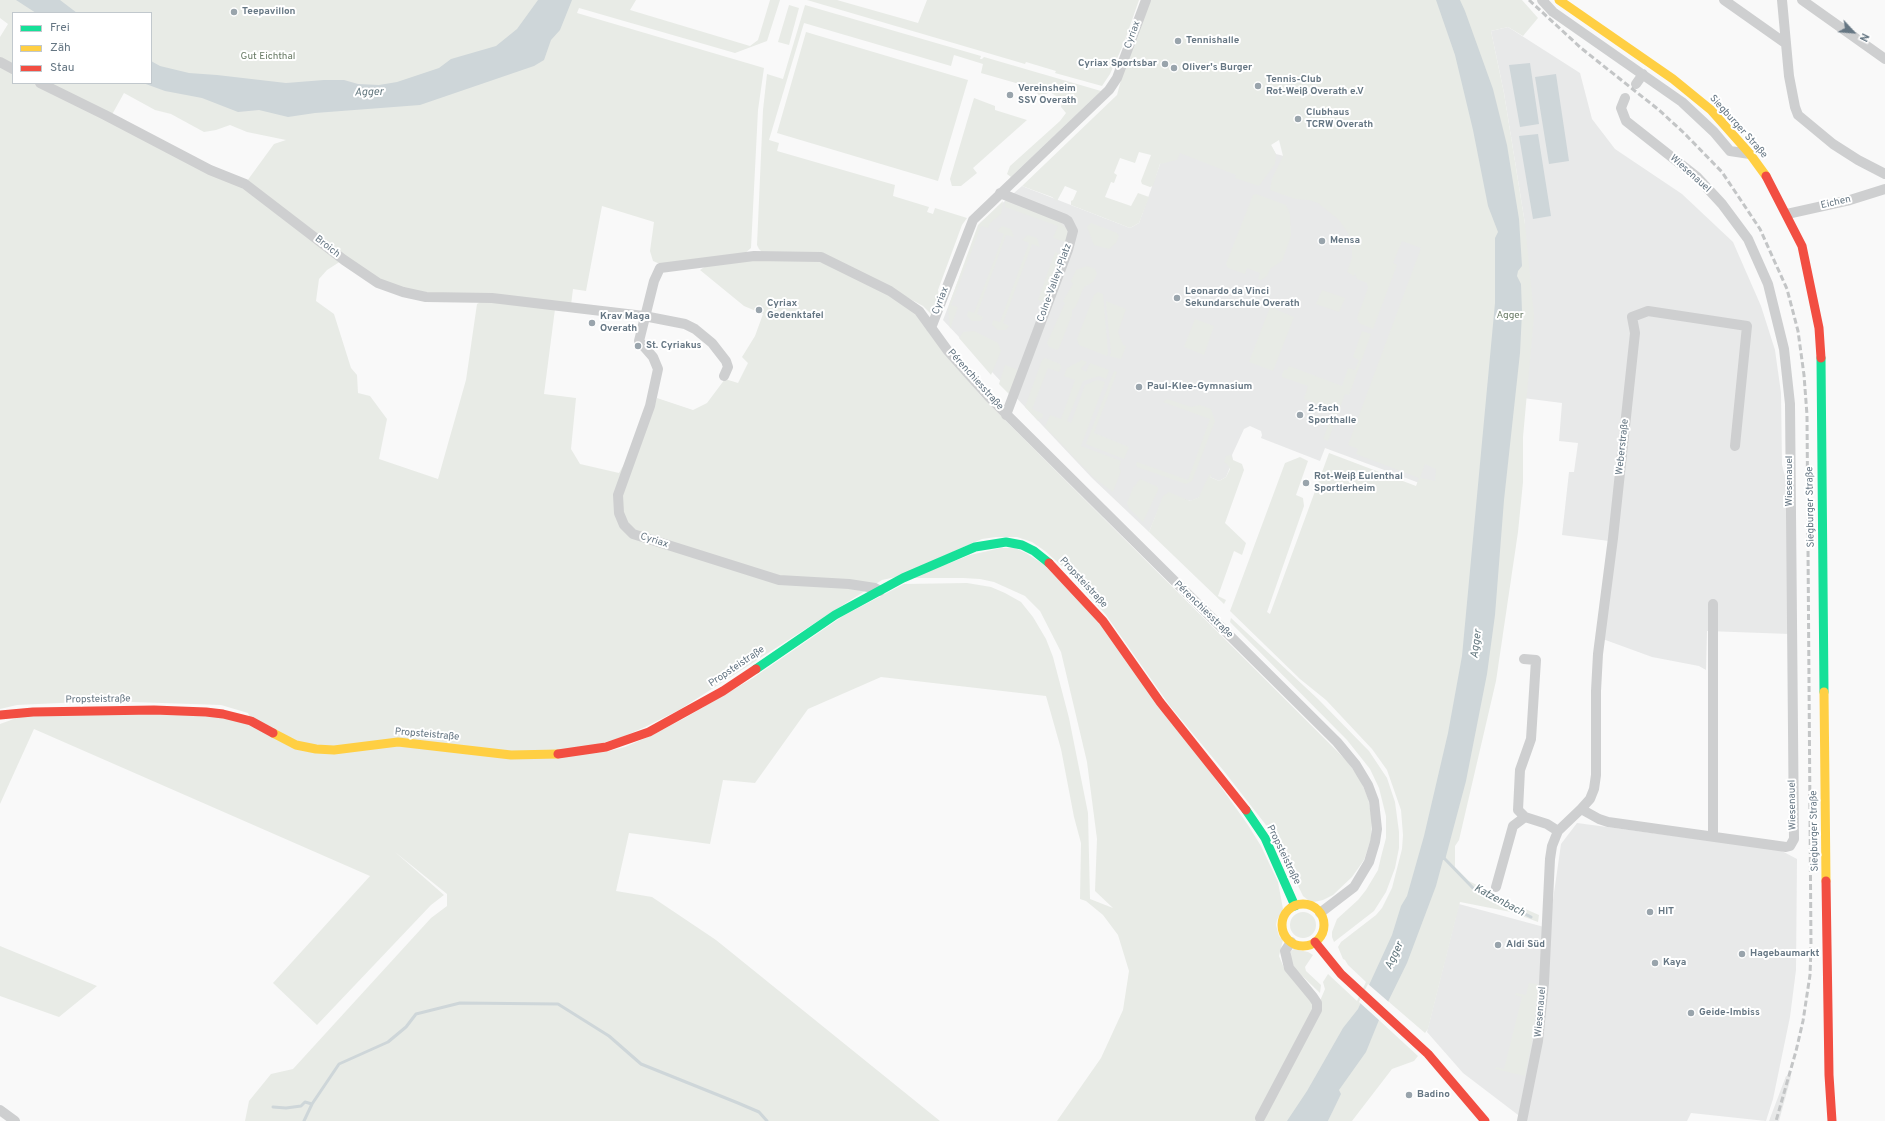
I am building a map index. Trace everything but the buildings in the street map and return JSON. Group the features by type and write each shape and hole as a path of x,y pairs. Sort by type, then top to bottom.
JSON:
{"street":[{"name":"Cyriax","path":"931,328 973,220 1109,90 1117,78 1146,0"},
{"path":"1542,0 1553,12 1643,74 1698,117 1730,151 1750,154"},
{"name":"Siegburger Straße","path":"1559,0 1673,79 1711,110 1750,154 1770,182 1802,246 1810,279 1818,328 1821,366 1829,1075 1832,1121"},
{"path":"1724,0 1785,43"},
{"path":"1782,0 1790,84 1794,107 1798,115 1833,144 1858,160 1885,174"},
{"path":"1802,0 1885,60"},
{"path":"0,62 12,68"},
{"path":"1636,84 1643,74"},
{"name":"Broich","path":"42,84 119,122 210,170 245,184 344,260 378,283 403,292 426,297 492,298 644,316"},
{"name":"Wiesenauel","path":"1522,1121 1538,1041 1544,983 1550,859 1552,846 1558,831 1581,809 1599,819 1608,822 1786,847 1790,846 1794,839 1790,412 1788,377 1784,349 1768,284 1748,239 1722,204 1697,177 1626,122 1621,108 1625,98"},
{"name":"Eichen","path":"1787,214 1850,200 1885,189"},
{"name":"Colne-Valley-Platz","path":"1000,193 1065,219 1068,221 1073,231 1070,244 1006,414"},
{"name":"Cyriax","path":"880,591 875,588 849,584 779,580 633,534 624,525 619,513 618,495 650,406 658,369 653,357 639,341 644,316 654,281 660,268 754,256 821,257 890,291 919,311 931,328"},
{"name":"Weberstraße","path":"1581,809 1590,799 1594,788 1596,774 1596,691 1598,654 1613,538 1635,333 1632,317 1648,311 1747,326 1735,446"},
{"path":"644,316 685,324 695,329 712,344 726,361 728,367 724,376"},
{"name":"Pérenchiesstraße","path":"931,328 948,351 1006,414 1337,742 1356,765 1368,785 1374,801 1377,829 1375,842 1369,862 1354,887 1320,913"},
{"name":"Propsteistraße","path":"0,715 33,712 154,710 206,712 223,714 251,721 296,745 316,749 334,750 398,742 511,755 570,753 606,747 624,742 649,732 723,691 835,615 880,591 925,568 975,547 1006,542 1022,545 1052,565 1104,621 1160,702 1230,788 1265,838 1295,906"},
{"path":"1713,604 1713,836"},
{"path":"1524,659 1536,660 1531,739 1520,770 1518,810 1524,817 1547,824 1558,831"},
{"path":"1496,887 1513,826 1524,817"},
{"path":"1309,905 1320,913 1324,922 1324,927 1322,933 1315,942 1300,946 1291,942 1283,932 1282,920 1288,910 1295,906 1309,905"},
{"path":"1260,1118 1317,1010 1317,1003 1313,997 1289,968 1286,951 1291,942"},
{"path":"1315,942 1341,974 1439,1065 1485,1121"},
{"path":"0,1110 15,1121"}],"shaded area":[{"path":"1508,27 1580,73 1592,119 1615,149 1682,194 1733,242 1761,306 1775,350 1781,393 1782,465 1786,480 1790,634 1707,631 1706,670 1699,666 1652,657 1600,638 1609,541 1562,535 1569,472 1574,472 1578,443 1559,441 1562,403 1515,397 1525,224 1504,93 1491,31"},
{"path":"1271,145 1276,154 1422,197 1449,494 1325,448 1320,461 1261,438 1261,431 1250,426 1244,429 1232,455 1233,460 1226,477 1219,481 1210,477 1211,474 1200,497 1191,501 1164,496 1149,532 1092,478 943,320 980,223 1022,186 1130,228 1139,223 1160,164 1178,151"},
{"path":"1577,823 1780,850 1797,859 1796,970 1790,1017 1773,1099 1766,1121 1691,1113 1687,1121 1526,1121 1463,1073 1427,1032 1459,904 1544,927 1552,907 1561,844"},
{"path":"1786,1076 1791,1077 1779,1121 1769,1121"}],"green space":[{"name":"Gut Eichthal","path":"0,0 636,0 630,10 750,46 758,40 770,0 780,0 767,41 735,53 579,8 577,13 764,68 758,110 751,248 744,254 660,264 653,261 650,251 654,222 602,206 586,291 573,289 571,305 477,294 424,293 403,290 378,279 346,258 247,181 274,144 286,140 247,132 230,125 204,132 171,114 155,110 124,93 109,120 243,188 341,261 327,270 319,279 316,301 334,314 351,368 357,375 358,393 370,396 387,419 379,459 438,479 466,380 477,304 482,301 490,300 555,309 544,394 576,398 571,449 580,464 619,473 650,419 657,398 693,410 707,403 725,379 738,383 748,363 742,357 755,336 763,314 744,306 700,270 709,264 753,259 818,260 889,294 916,313 932,337 981,396 1346,760 1360,779 1368,798 1372,819 1371,839 1364,860 1352,877 1333,895 1323,900 1314,902 1303,896 1273,834 1170,706 1106,615 1064,568 1045,551 1032,542 1017,537 982,539 896,577 882,580 679,710 620,738 565,753 605,752 625,747 650,736 683,719 753,678 843,616 904,584 967,583 991,587 1021,602 1033,617 1046,639 1053,657 1069,718 1088,813 1090,899 1113,908 1095,891 1097,839 1087,762 1061,652 1040,611 1025,596 994,582 963,578 914,578 970,555 1001,548 1015,548 1046,566 1066,585 1108,632 1156,703 1204,763 1248,825 1261,846 1278,882 1283,909 1276,925 1279,936 1283,940 1279,956 1284,968 1311,1001 1320,1009 1320,1001 1325,989 1323,982 1328,974 1357,1001 1366,982 1343,959 1338,947 1341,942 1376,915 1382,908 1392,888 1402,849 1403,835 1401,810 1387,770 1372,749 1326,700 1300,679 1230,611 1285,463 1300,457 1308,461 1296,495 1303,498 1304,506 1267,612 1270,614 1329,453 1416,486 1419,478 1356,454 1358,449 1348,445 1421,248 1402,241 1393,263 1397,265 1373,329 1359,323 1357,318 1368,288 1367,283 1357,279 1355,273 1354,276 1347,272 1352,258 1352,245 1348,233 1339,220 1318,203 1309,200 1295,199 1270,190 1272,179 1283,156 1279,140 1271,145 1276,154 1275,164 1259,186 1235,178 1236,175 1180,153 1177,160 1160,164 1153,186 1150,187 1142,184 1141,181 1151,155 1139,152 1135,163 1120,158 1114,173 1117,175 1114,183 1111,182 1105,197 1131,206 1138,193 1149,197 1139,223 1130,228 1071,205 1071,201 1073,200 1077,191 1065,186 1057,201 1052,197 1022,186 1117,95 1125,65 1149,0 1522,0 1538,18 1523,36 1508,27 1491,31 1504,93 1525,224 1534,316 1523,437 1523,482 1518,532 1496,681 1459,840 1455,846 1455,867 1469,881 1509,902 1539,915 1538,922 1511,912 1460,902 1428,1029 1425,1033 1389,1002 1380,1021 1418,1056 1414,1061 1392,1069 1352,1121 1328,1121 1340,1093 1331,1109 1327,1121 1057,1121 1101,1058 1123,1010 1129,971 1118,935 1103,915 1086,901 1080,899 1081,843 1074,817 1061,749 1046,696 881,677 808,709 755,783 723,780 710,844 629,833 616,891 652,897 716,940 940,1121 245,1121 249,1101 271,1074 293,1069 431,918 447,906 447,894 395,852 444,895 431,905 317,1025 273,983 370,876 34,729 0,804 0,724 33,712 154,710 206,712 251,720 248,713 221,705 103,701 17,705 0,709 0,37 8,24 0,18","holes":["1425,464 1436,469 1435,481 1420,478"]},
{"path":"807,0 837,0 918,23 927,0 1139,0 1124,43 1110,74 1102,86 1055,73 1056,71 1026,62 1025,64"},
{"path":"789,5 799,8 789,45 778,42"},
{"path":"805,5 981,56 980,59 984,57 1101,91 1011,177 1007,174 1010,166 1060,121 1066,113 1061,107 1062,100 1050,92 1040,97 1037,93 1037,89 981,73 983,64 954,55 951,66 804,23 769,140 779,143 777,151 895,185 893,196 929,207 927,212 933,214 935,208 967,218 962,225 938,290 939,295 931,314 923,306 851,267 763,253 757,245 763,110 767,74 783,79"},
{"path":"806,32 968,80 938,181 777,133"},
{"path":"974,98 995,106 995,110 1027,120 973,168 977,173 961,186 952,186 950,179"},
{"path":"1256,194 1286,205 1290,214 1291,236 1282,261 1270,269 1267,276 1261,280 1258,279 1260,273 1247,268 1245,274 1228,268 1226,264 1253,195"},
{"path":"1003,201 1001,214 990,223 988,228 981,226 951,305 958,307 950,329 948,308 978,225"},
{"path":"1005,201 1056,219 1067,229 1068,235 1066,242 1053,238 1058,226 1005,207"},
{"path":"1091,223 1117,233 1119,236 1116,243 1109,249 1094,245 1087,227"},
{"path":"1002,226 1011,229 1014,237 1006,235 977,314 983,317 981,321 972,321 967,316 968,311 974,313 1004,234 997,231"},
{"path":"1028,235 1037,238 1040,247 1032,244 1003,323 1009,326 1006,330 998,330 992,325 993,320 1000,322 1029,243 1022,240"},
{"path":"1055,252 1060,254 1043,302 1038,300"},
{"path":"1087,266 1095,269 1097,274 1093,282 1084,287 1076,306 1072,310 1072,315 1059,348 1057,350 1049,347 1047,343 1065,303 1063,301 1073,284 1071,281 1076,270"},
{"path":"1322,290 1345,298 1339,312 1316,304"},
{"path":"1098,292 1103,294 1107,356 1079,345 1077,339 1094,295"},
{"path":"1106,301 1126,309 1118,332 1123,345 1126,346 1121,359 1109,356 1111,353"},
{"path":"1270,307 1294,317 1273,371 1249,362"},
{"path":"1195,319 1214,326 1204,355 1184,347"},
{"path":"974,331 998,343 1001,351 991,375 959,338 963,332"},
{"path":"1362,331 1371,334 1349,395 1345,394 1328,441 1323,439 1334,410 1304,399 1308,386 1282,377 1282,374 1289,366 1342,386 1348,368 1355,370 1359,360 1353,357"},
{"path":"1045,358 1060,364 1061,367 1059,372 1048,368 1032,409 1043,414 1042,419 1040,418 1038,421 1025,407 1042,360"},
{"path":"1082,360 1087,362 1081,369 1086,372 1090,363 1109,370 1106,379 1099,376 1083,381 1067,421 1071,423 1085,385 1097,380 1105,382 1081,446 1121,461 1119,468 1121,471 1113,492 1093,477 1045,427 1050,415 1061,419 1075,380 1064,376 1067,368"},
{"path":"1005,365 1018,370 1009,394 999,384"},
{"path":"1114,371 1117,372 1094,433 1129,447 1124,459 1086,444"},
{"path":"1167,399 1191,407 1200,405 1211,409 1215,421 1192,481 1186,484 1137,467 1136,464 1137,462 1188,480 1210,419 1163,402"},
{"path":"1231,455 1233,460 1242,464 1244,470 1225,523 1246,543 1242,555 1234,551 1218,596 1226,600 1224,604 1149,532 1163,496 1169,492 1190,501 1199,497 1209,475 1212,474 1210,477 1219,481 1226,477 1230,469 1224,462 1226,456"},
{"path":"1140,479 1158,487 1143,522 1129,508 1127,503 1133,488"},
{"path":"1231,618 1318,699 1369,751 1387,778 1395,802 1399,832 1399,848 1395,868 1386,892 1374,911 1334,942 1332,932 1337,919 1358,900 1378,870 1386,838 1386,816 1379,788 1370,769 1347,740 1230,622"},
{"path":"1303,912 1312,916 1316,925 1312,934 1303,938 1294,934 1290,925 1294,916"},
{"path":"0,946 97,986 59,1017 0,996"},
{"path":"1294,949 1308,952 1313,955 1305,967 1306,971 1321,985 1320,993 1293,967 1289,955"},
{"path":"1529,983 1537,984 1538,986 1533,1036 1525,1076 1495,1069 1496,1067 1504,1069 1522,997 1515,995 1516,993 1526,995"}],"water":[{"path":"16,0 60,0 76,12 34,12"},
{"path":"538,0 572,0 560,30 551,40 544,60 534,66 420,105 315,113 288,117 259,110 238,112 202,98 165,91 146,84 152,84 152,62 160,66 189,73 286,83 344,80 358,84 379,85 397,82 439,68 451,59 496,46 517,29"},
{"name":"Agger","path":"1436,0 1460,0 1465,11 1493,89 1507,145 1519,219 1522,266 1518,271 1517,276 1521,284 1522,312 1520,353 1504,500 1495,615 1487,674 1466,781 1445,860 1443,860 1436,886 1407,963 1379,1020 1366,1052 1339,1090 1341,1094 1328,1121 1287,1121 1307,1091 1343,1028 1358,1009 1392,935 1401,906 1407,896 1424,836 1448,733 1462,656 1495,303 1495,238 1498,232 1488,206 1473,130 1455,55"},
{"path":"1530,63 1539,124 1520,127 1509,65"},
{"path":"1556,74 1569,161 1549,164 1535,77"},
{"path":"1538,134 1551,216 1533,219 1519,136"}],"pier":[{"path":"1368,984 1390,1003 1380,1021 1359,1002"}],"waterway":[{"name":"Katzenbach","path":"1443,857 1473,888 1531,917"},
{"path":"273,1107 286,1108 301,1106 305,1102 312,1104 339,1064 388,1042 406,1027 416,1014 460,1003 558,1004 609,1036 641,1064 759,1112 767,1121"},
{"path":"304,1121 312,1104"}],"railway":[{"path":"1529,0 1581,48 1659,110 1722,172 1760,229 1787,289 1798,331 1804,375 1807,415 1811,947 1810,975 1803,1021 1776,1121"}],"traffic: fast":[{"path":"1821,358 1824,692"},
{"path":"756,669 835,615 903,578 975,547 1006,542 1022,545 1034,551 1049,563"},
{"path":"1246,810 1265,838 1295,906"}],"traffic: slow":[{"path":"1559,0 1673,79 1711,110 1750,154 1766,176"},
{"path":"1824,692 1826,881"},
{"path":"273,733 296,745 316,749 334,750 398,742 511,755 558,754"},
{"path":"1303,904 1318,910 1324,925 1318,940 1303,946 1288,940 1282,925 1288,910 1303,904"}],"traffic: jam":[{"path":"1766,176 1802,246 1819,328 1821,358"},
{"path":"1049,563 1103,621 1160,702 1246,810"},
{"path":"558,754 606,747 649,732 723,691 756,669"},
{"path":"0,715 33,712 154,710 206,712 223,714 251,721 273,733"},
{"path":"1826,881 1829,1075 1832,1121"},
{"path":"1315,942 1341,974 1428,1054 1485,1121"}],"place":[{"name":"Teepavillon","path":"234,12"},
{"name":"Tennishalle","path":"1178,41"},
{"name":"Cyriax Sportsbar","path":"1165,64"},
{"name":"Oliver's Burger","path":"1174,68"},
{"name":"Tennis-Club Rot-Weiß Overath e.V","path":"1258,86"},
{"name":"Vereinsheim SSV Overath","path":"1010,95"},
{"name":"Clubhaus TCRW Overath","path":"1298,119"},
{"name":"Mensa","path":"1322,241"},
{"name":"Leonardo da Vinci Sekundarschule Overath","path":"1177,298"},
{"name":"Cyriax Gedenktafel","path":"759,310"},
{"name":"Krav Maga Overath","path":"592,323"},
{"name":"St. Cyriakus","path":"638,346"},
{"name":"Paul-Klee-Gymnasium","path":"1139,387"},
{"name":"2-fach Sporthalle","path":"1300,415"},
{"name":"Rot-Weiß Eulenthal Sportlerheim","path":"1306,483"},
{"name":"HIT","path":"1650,912"},
{"name":"Aldi Süd","path":"1498,945"},
{"name":"Hagebaumarkt","path":"1742,954"},
{"name":"Kaya","path":"1655,963"},
{"name":"Geide-Imbiss","path":"1691,1013"},
{"name":"Badino","path":"1409,1095"}]}
